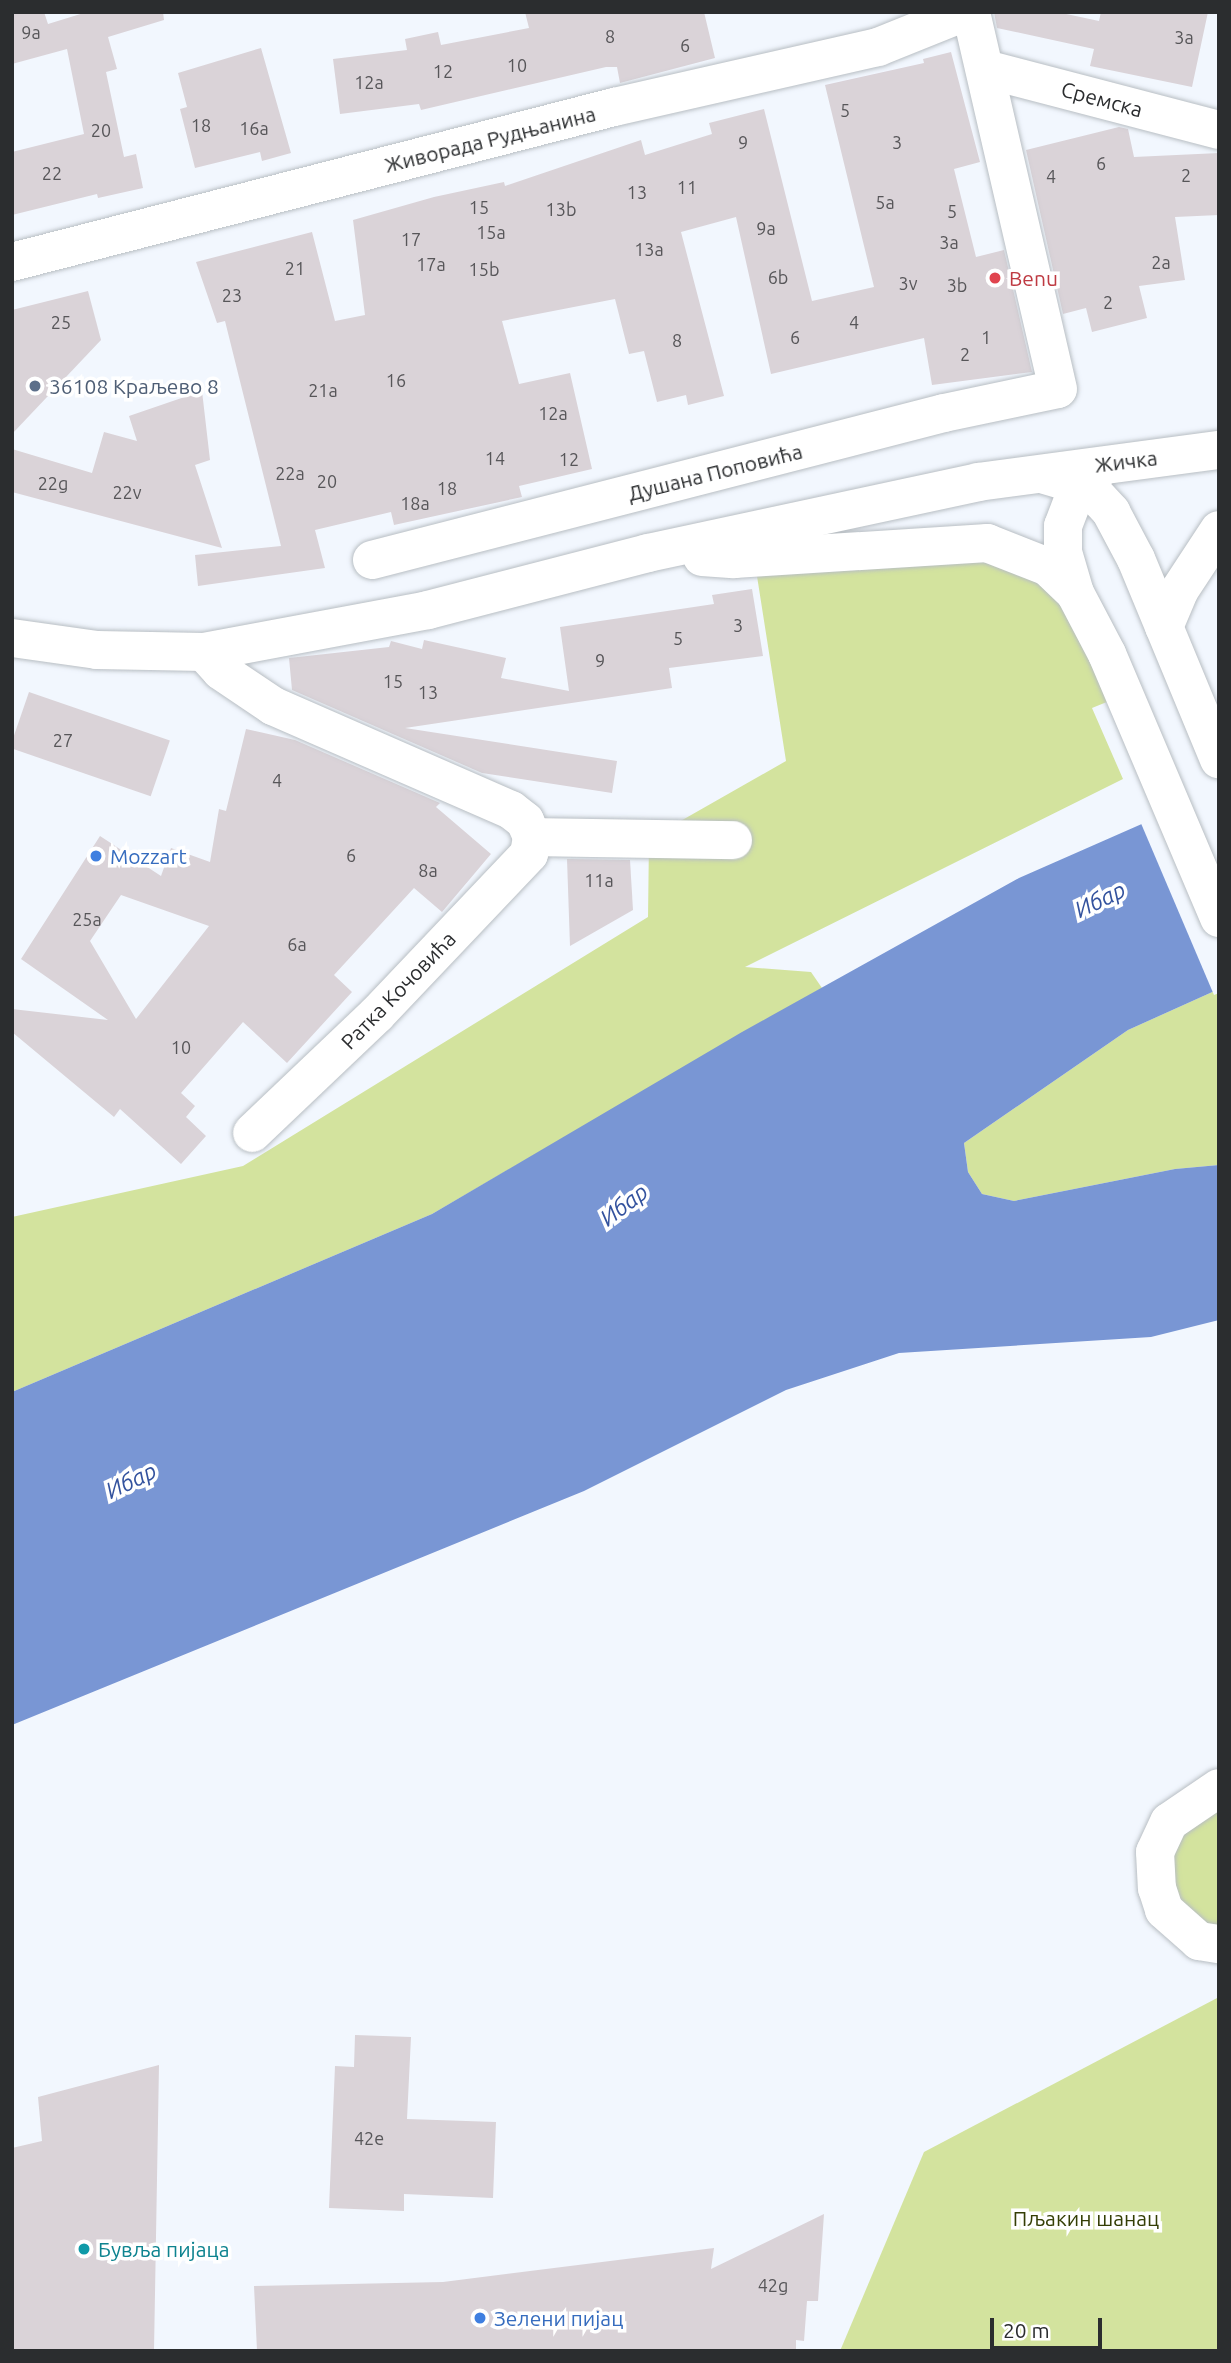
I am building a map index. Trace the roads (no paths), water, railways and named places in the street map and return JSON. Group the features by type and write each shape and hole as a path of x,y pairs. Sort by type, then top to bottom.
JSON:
{"street":[{"name":"Живорада Рудњанина","path":"12,261 614,107 878,47 965,12"},
{"path":"971,12 985,69"},
{"name":"Сремска","path":"985,69 1219,130"},
{"name":"Душана Поповића","path":"372,560 944,413 1058,388 985,69"},
{"name":"Жичка","path":"1033,473 1219,450"},
{"path":"1120,462 1093,472 1079,484 1063,526 1063,552 1075,593 1107,654 1219,918"},
{"path":"18,636 97,650 204,652 428,610 648,553 1033,473 1089,488 1111,512 1164,627 1219,758"},
{"path":"1164,627 1179,591 1219,530"},
{"path":"648,553 734,559 987,543 1048,567 1075,593"},
{"path":"204,652 221,671 273,706 511,810 525,821 532,838 733,840"},
{"name":"Ратка Кочовића","path":"252,1133 376,1015 529,855 532,838"},
{"path":"1219,1788 1169,1822 1155,1852 1157,1888 1164,1910 1199,1941 1219,1944"}],"water":[{"name":"Ибар","path":"1219,790 1219,989 1128,1030 964,1143 968,1172 982,1194 1014,1201 1175,1169 1219,1165 1219,1320 1151,1337 899,1353 786,1390 584,1491 12,1725 12,1392 432,1214 742,1032 1019,878"}],"place":[{"name":"Benu","path":"995,278"},
{"name":"36108 Краљево 8","path":"35,386"},
{"name":"Mozzart","path":"96,856"},
{"name":"Бувља пијаца","path":"84,2249"},
{"name":"Зелени пијац","path":"480,2318"}],"park label":[{"name":"Пљакин шанац","path":"1086,2218"}]}
